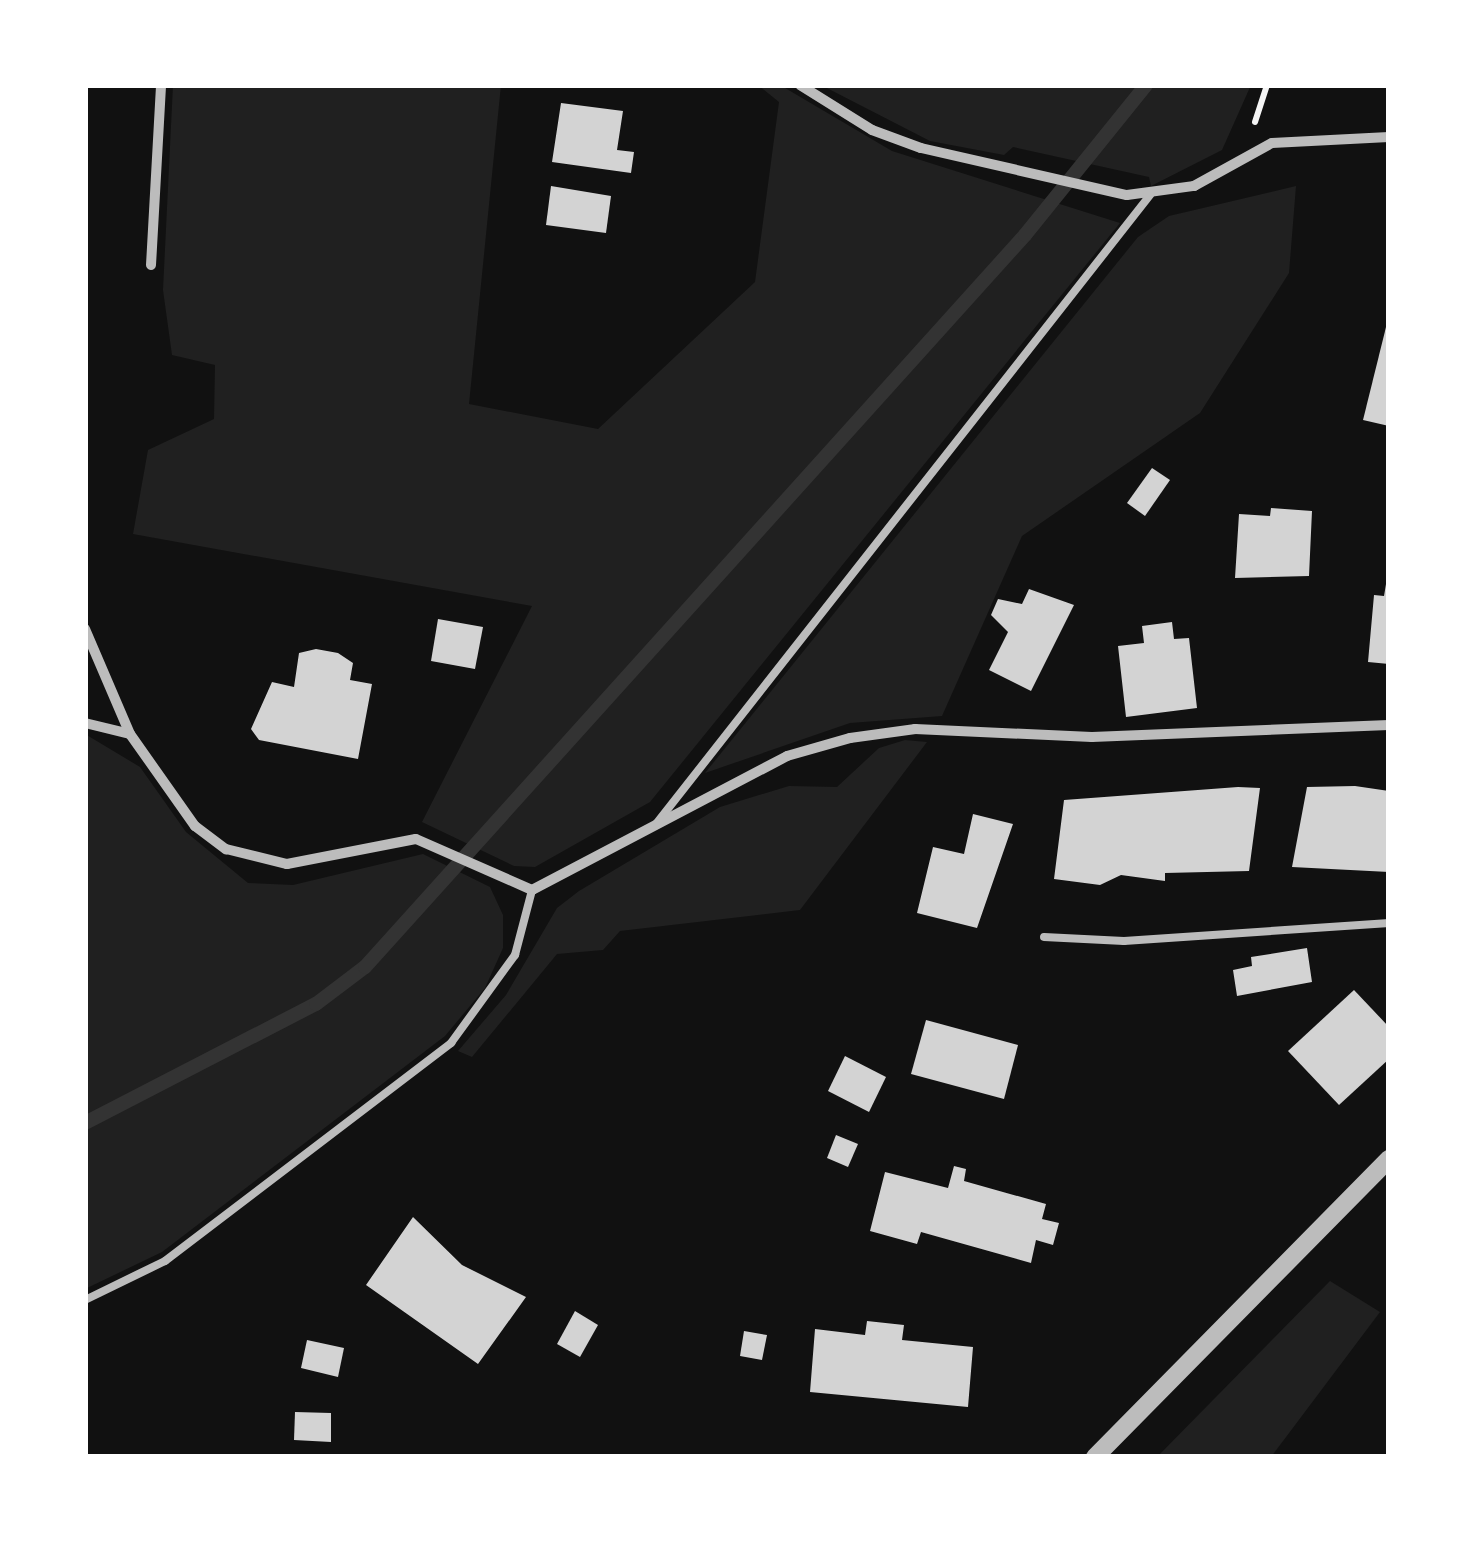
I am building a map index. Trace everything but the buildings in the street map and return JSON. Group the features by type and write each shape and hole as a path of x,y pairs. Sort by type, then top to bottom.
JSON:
{"street":[{"path":"151,265 161,85"},
{"path":"800,85 872,130 964,158 1127,195 1150,196 1194,186 1272,143 1389,137"},
{"path":"85,629 130,734 196,826 242,858 287,864 388,840 435,845 532,890 787,756 915,729 1092,737 1389,725"},
{"path":"85,723 130,734"},
{"path":"1095,1457 1389,1159"}],"lane":[{"path":"656,824 1150,196"},
{"path":"85,1300 165,1260 451,1043 515,955 532,890"},
{"path":"1044,937 1124,941 1389,923"}],"shaded area":[{"path":"173,85 501,85 469,404 598,429 755,282 779,102 758,85 780,85 892,151 1120,223 650,802 535,867 514,866 422,822 532,606 133,534 148,450 214,419 215,365 172,355 163,290"},
{"path":"821,85 1251,85 1222,150 1151,186 1149,177 1013,147 1004,155 930,141"},
{"path":"1296,186 1289,273 1200,413 1022,536 942,716 850,723 705,773 1138,237 1169,216"},
{"path":"85,734 140,767 186,832 248,883 293,885 423,854 490,887 503,915 503,948 485,988 445,1036 162,1252 85,1289"},
{"path":"905,740 927,742 800,910 620,931 603,950 557,954 472,1057 458,1051 506,995 557,908 579,891 720,807 789,786 837,787 879,748"},
{"path":"1330,1281 1380,1312 1271,1457 1157,1457"}],"waterway":[{"path":"85,1123 316,1004 365,967 1025,235 1146,85"}]}
